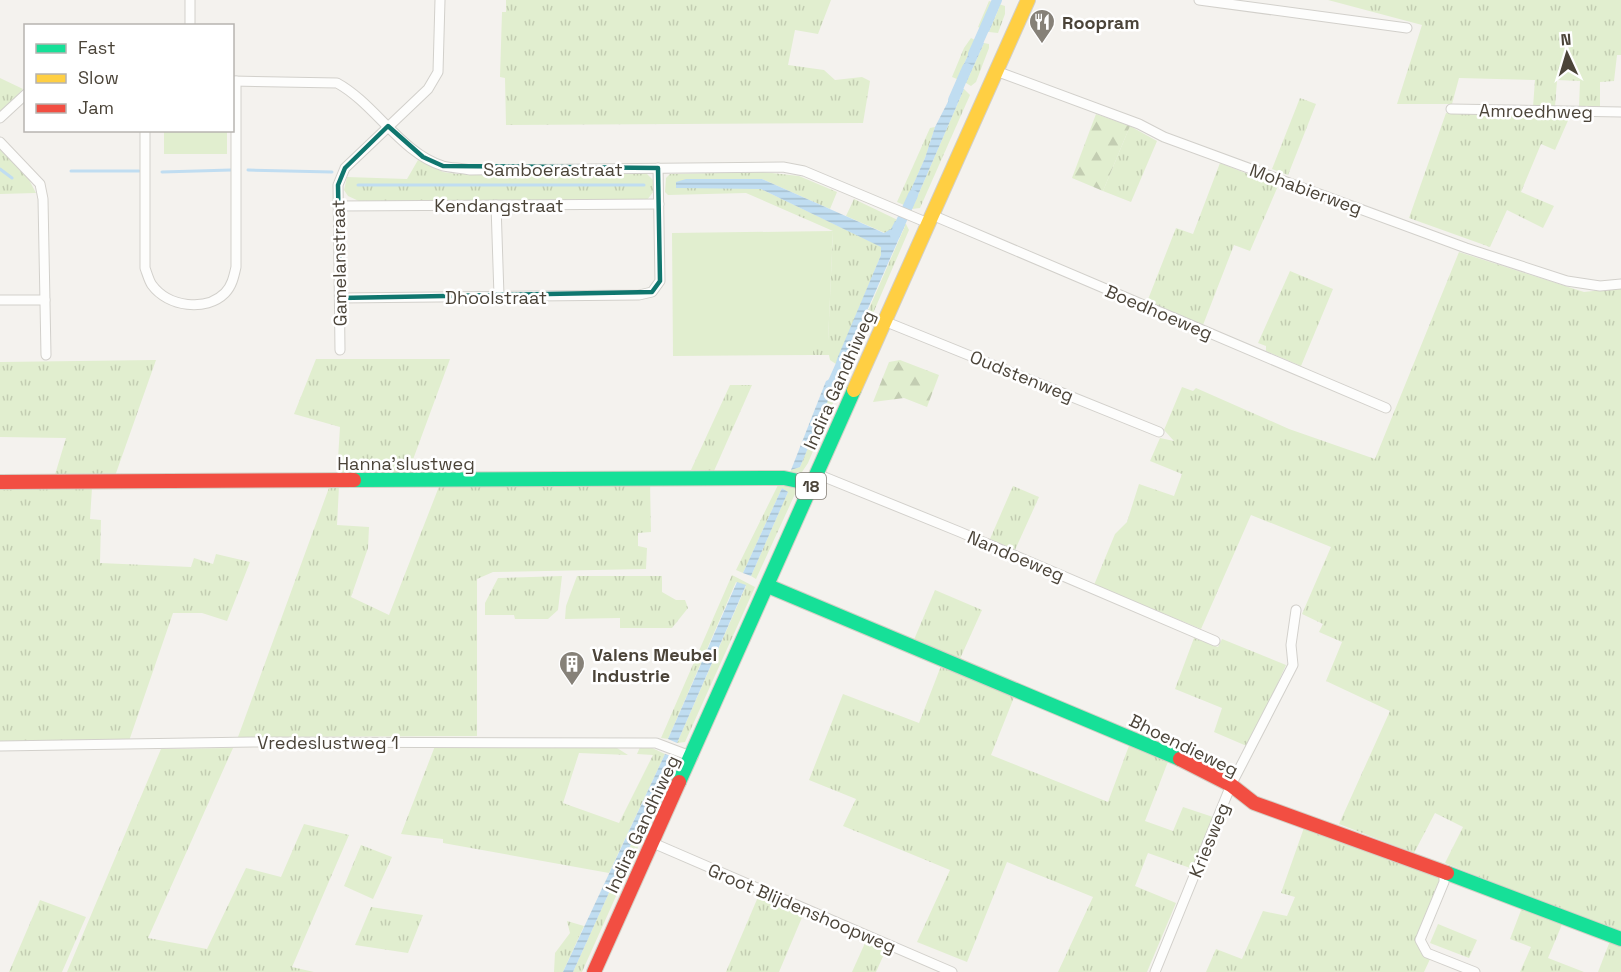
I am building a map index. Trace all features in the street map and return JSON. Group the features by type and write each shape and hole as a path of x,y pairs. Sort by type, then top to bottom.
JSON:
{"street":[{"path":"190,0 190,24"},
{"name":"Gamelanstraat","path":"340,350 338,184 345,168 428,89 438,72 440,0"},
{"name":"Indira Gandhiweg","path":"594,972 653,843 686,754 768,586 927,219 1028,0"},
{"path":"1199,0 1407,28"},
{"name":"Mohabierweg","path":"996,71 1139,124 1164,137 1466,248 1582,285 1621,284"},
{"path":"146,132 145,268 152,286 172,301 189,305 209,303 225,293 236,267 234,81"},
{"name":"Samboerastraat","path":"234,81 337,83 351,91 423,157 443,166 470,170 783,167 804,171 895,210"},
{"path":"0,118 24,96"},
{"name":"Amroedhweg","path":"1451,109 1621,112"},
{"path":"0,142 40,184 43,199 46,355"},
{"path":"658,168 659,204"},
{"name":"Kendangstraat","path":"339,206 659,204"},
{"name":"Dhoolstraat","path":"340,298 639,296 652,292 660,281 659,204"},
{"path":"496,205 499,296"},
{"name":"Boedhoeweg","path":"895,210 927,219 1386,408"},
{"path":"0,300 45,300"},
{"name":"Oudstenweg","path":"884,321 1159,432"},
{"name":"Hanna'slustweg","path":"0,482 814,479"},
{"name":"Nandoeweg","path":"814,479 960,532 1215,641"},
{"name":"Bhoendieweg","path":"768,586 1177,758 1231,785 1254,803 1444,871 1621,939"},
{"name":"Kriesweg","path":"1155,972 1231,785 1293,665 1291,645 1296,610"},
{"name":"Vredeslustweg 1","path":"0,746 253,742 656,742 686,754"},
{"name":"Groot Blijdenshoopweg","path":"653,843 952,972"},
{"path":"1444,871 1444,882 1420,940 1422,948 1475,972"}],"highlighted area":[{"path":"388,126 423,157 443,166 658,168 660,281 652,292 340,298 338,185 345,168"}],"green space":[{"path":"506,0 831,0 818,34 795,30 788,65 824,70 835,80 862,77 870,81 863,123 506,125 505,78 500,77 502,12 506,12"},
{"path":"1328,0 1621,0 1621,55 1617,55 1614,81 1600,82 1600,108 1579,107 1580,81 1557,80 1555,107 1533,107 1535,80 1459,78 1452,104 1397,104 1422,25"},
{"path":"989,1 1005,6 1005,14 998,33 989,32 999,8 991,4 980,28 978,27"},
{"path":"971,38 975,40 957,79 952,77 964,48"},
{"path":"984,43 989,44 989,48 976,82 971,86 966,83"},
{"path":"0,78 23,89 0,114"},
{"path":"964,89 970,95 920,208 912,209"},
{"path":"1300,98 1316,104 1288,175 1272,169"},
{"path":"1446,113 1570,116 1555,150 1541,144 1521,192 1554,206 1543,228 1507,210 1490,247 1409,218"},
{"path":"1096,114 1130,126 1103,191 1072,178"},
{"path":"1130,126 1157,141 1131,202 1103,191"},
{"path":"935,127 925,158 904,205 897,202 930,128"},
{"path":"164,132 227,132 227,154 164,154"},
{"path":"0,149 26,174 36,193 0,194"},
{"path":"418,160 443,172 457,174 646,173 654,181 654,191 647,200 361,202 348,196 344,190 347,177 407,179"},
{"path":"1220,163 1278,186 1250,251 1234,245 1203,325 1147,302 1176,228 1193,234"},
{"path":"763,172 799,176 837,192 830,209 762,179 680,181 761,189 882,247 881,255 836,364 830,360 829,355 813,355 813,342 828,341 833,231 746,193 668,195 665,192 666,178 670,174"},
{"path":"854,199 906,224 909,230 852,362 845,364 905,226 885,233 846,216"},
{"path":"833,231 828,342 813,342 813,355 673,356 672,233"},
{"path":"1459,252 1584,292 1621,288 1621,934 1445,863 1463,827 1435,813 1414,853 1339,824 1390,711 1326,681 1342,642 1319,632 1323,624 1302,614 1331,547 1251,515 1201,629 1094,585 1115,534 1127,522 1139,484 1174,496 1182,474 1150,461 1160,438 1174,441 1164,430 1182,387 1193,391 1196,388 1289,429 1375,459"},
{"path":"1290,271 1333,289 1301,366 1266,351 1266,346 1258,343"},
{"path":"316,359 450,359 411,465 411,476 337,475 340,427 294,414"},
{"path":"156,360 115,476 54,478 66,438 0,437 0,362"},
{"path":"900,360 939,375 927,407 904,398 873,402 889,362"},
{"path":"835,381 839,389 808,463 802,472 790,473 791,470 800,467"},
{"path":"730,385 752,385 714,471 691,470"},
{"path":"650,482 651,532 638,533 638,546 647,548 646,569 493,572 477,579 477,736 238,737 330,485 339,486 337,525 369,527 368,548 351,597 389,615 440,484"},
{"path":"786,483 795,488 795,494 756,579 751,576 788,492 782,488 743,573 736,570 778,485"},
{"path":"1013,486 1039,497 1015,550 990,539"},
{"path":"0,488 92,488 90,519 101,520 100,563 191,567 194,558 213,564 216,554 250,562 227,621 202,613 173,613 129,741 0,742"},
{"path":"732,575 755,587 685,742 677,743 746,586 736,582 668,739 661,738"},
{"path":"562,576 558,610 548,619 515,619 514,615 485,615 485,603 498,578"},
{"path":"577,576 662,576 662,592 676,600 685,600 688,608 672,628 620,628 620,618 565,619 566,606"},
{"path":"935,590 982,610 959,661 913,642"},
{"path":"1194,638 1218,647 1222,639 1286,665 1249,747 1214,732 1222,708 1175,689"},
{"path":"941,666 1015,695 991,755 1108,802 1130,743 1169,759 1145,821 1173,831 1183,807 1216,818 1193,869 1148,853 1135,886 1176,903 1147,972 1058,972 1093,897 1007,862 967,962 917,942 950,870 843,826 856,799 809,780 843,694 919,723"},
{"path":"435,746 614,746 628,755 579,753 563,803 619,823 653,755 637,754 640,747 650,747 665,754 609,873 443,843 443,839 401,834"},
{"path":"233,748 148,938 207,949 246,868 281,877 304,824 349,835 292,967 314,972 67,972 161,749"},
{"path":"671,756 677,760 582,972 573,972"},
{"path":"1306,822 1442,871 1445,880 1417,942 1421,953 1431,957 1424,972 1206,972 1216,949 1242,959 1263,911 1287,916 1295,897 1281,893"},
{"path":"361,845 392,857 373,899 344,886"},
{"path":"758,897 803,915 779,972 726,972"},
{"path":"40,900 86,917 62,972 9,972"},
{"path":"1523,905 1563,922 1548,958 1584,972 1520,972 1531,947 1510,939"},
{"path":"371,907 423,915 408,953 355,945"},
{"path":"567,921 584,926 563,972 554,972 555,953 570,933"},
{"path":"1438,924 1477,940 1469,958 1430,943"},
{"path":"1610,941 1621,945 1621,972 1598,972"},
{"path":"865,943 885,952 876,972 852,972"}],"water":[{"path":"991,4 999,7 989,32 980,28"},
{"path":"975,40 984,43 966,83 957,79"},
{"path":"956,86 964,89 912,209 904,205 925,158 935,127"},
{"path":"686,179 762,179 884,233 891,229 895,221 905,225 842,367 836,364 837,359 881,255 881,247 761,189 676,188 676,182"},
{"path":"830,379 835,381 834,386 800,467 791,470 826,381"},
{"path":"782,488 788,492 751,576 743,573"},
{"path":"737,582 746,585 677,743 668,739"},
{"path":"665,754 671,756 573,972 563,972"}],"waterway":[{"path":"973,54 997,0"},
{"path":"953,100 967,68"},
{"path":"0,169 12,178"},
{"path":"162,172 231,170"},
{"path":"248,170 332,172"},
{"path":"71,171 139,171"},
{"path":"358,185 644,185"},
{"path":"895,235 913,195"},
{"path":"828,393 845,355"}],"traffic: fast":[{"path":"679,782 854,390"},
{"path":"354,480 784,478 812,484"},
{"path":"768,586 1180,759"},
{"path":"1447,873 1621,939"}],"traffic: slow":[{"path":"854,390 1028,0"}],"traffic: jam":[{"path":"0,482 354,480"},
{"path":"1180,759 1231,785 1254,803 1447,873"},
{"path":"594,972 679,782"}],"place":[{"name":"Roopram","path":"1042,45"},
{"name":"Valens Meubel Industrie","path":"572,687"}]}
